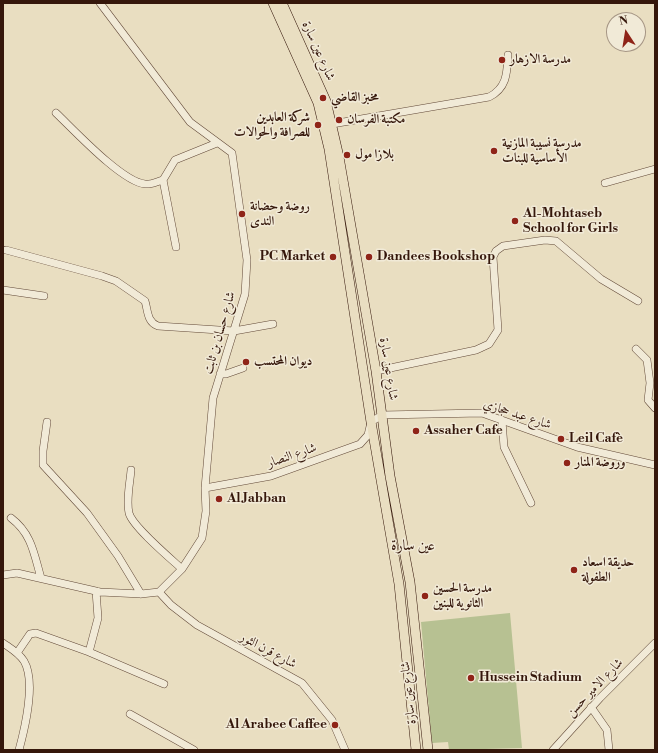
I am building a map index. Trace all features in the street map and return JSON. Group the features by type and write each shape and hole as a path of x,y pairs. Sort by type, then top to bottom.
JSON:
{"main road":[{"name":"شارع عين سارة","path":"273,3 318,104 324,126 371,422 399,584 416,750"},
{"name":"شارع عين سارة","path":"282,3 317,80 332,124 376,371 390,476 410,582 428,750"}],"street":[{"name":"شارع حسان بن ثابت","path":"100,3 190,122 232,153 247,260 245,294 213,398 205,488 206,511 202,538 182,570 159,592"},
{"path":"332,124 489,97 498,91 504,83 507,74 508,55"},
{"path":"56,112 100,155 132,180 146,184 163,180"},
{"path":"176,247 163,180 175,160 217,143"},
{"path":"605,183 655,169"},
{"path":"376,371 476,350 489,344 498,330 493,257 497,249 503,246 547,239 556,241 601,279 638,301"},
{"path":"6,250 116,281 145,301 149,318 153,324 158,326 234,331 273,324"},
{"path":"3,290 44,296"},
{"path":"636,349 647,360 650,383 648,400 655,408"},
{"path":"220,374 226,374 243,368"},
{"name":"شارع عبد حجازي","path":"382,414 482,413 577,447 655,464"},
{"path":"371,422 382,414"},
{"path":"502,421 504,447 531,503"},
{"path":"47,422 43,451 44,467 87,513 118,556 141,594"},
{"name":"شارع النصار","path":"205,488 271,476 360,444 368,435 371,422"},
{"path":"131,470 130,517 182,570"},
{"path":"11,518 19,524 30,538 41,578"},
{"path":"3,575 17,573 96,591 141,594 159,592"},
{"path":"89,652 98,618 96,591"},
{"name":"شارع قرن الثور","path":"159,592 171,605 197,625 302,683 332,720 345,750"},
{"path":"17,653 25,639 30,634 36,633 89,652 164,684"},
{"path":"3,642 24,660 30,676 22,741 19,750"},
{"name":"شارع الامير حسن","path":"553,750 591,707 655,643"},
{"path":"591,707 607,730 609,750"},
{"path":"130,714 194,750"},
{"path":"22,741 23,750"}],"green space":[{"name":"Hussein Stadium","path":"510,613 522,748 449,750 448,742 432,743 421,622"}],"place":[{"name":"مدرسة الازهار","path":"502,60"},
{"name":"مخبز القاضي","path":"323,98"},
{"name":"مكتبة الفرسان","path":"339,120"},
{"name":"شركة العابدين للصرافة والحوالات","path":"318,125"},
{"name":"مدرسة نسيبة المازنية الأساسية للبنات","path":"494,151"},
{"name":"بلازا مول","path":"347,155"},
{"name":"روضة وحضانة الندى","path":"242,214"},
{"name":"Al-Mohtaseb School for Girls","path":"515,221"},
{"name":"PC Market","path":"333,257"},
{"name":"Dandees Bookshop","path":"369,257"},
{"name":"ديوان المحتسب","path":"246,362"},
{"name":"Assaher Cafe","path":"416,431"},
{"name":"Leil Cafè","path":"561,439"},
{"name":"وروضة المنار","path":"567,463"},
{"name":"Al Jabban","path":"219,499"},
{"name":"حديقة اسعاد الطفولة","path":"574,570"},
{"name":"مدرسة الحسين الثانوية للبنين","path":"425,596"},
{"name":"Hussein Stadium","path":"471,678"},
{"name":"Al Arabee Caffee","path":"335,725"}],"district":[{"name":"عين سارة","path":"413,546"}]}
